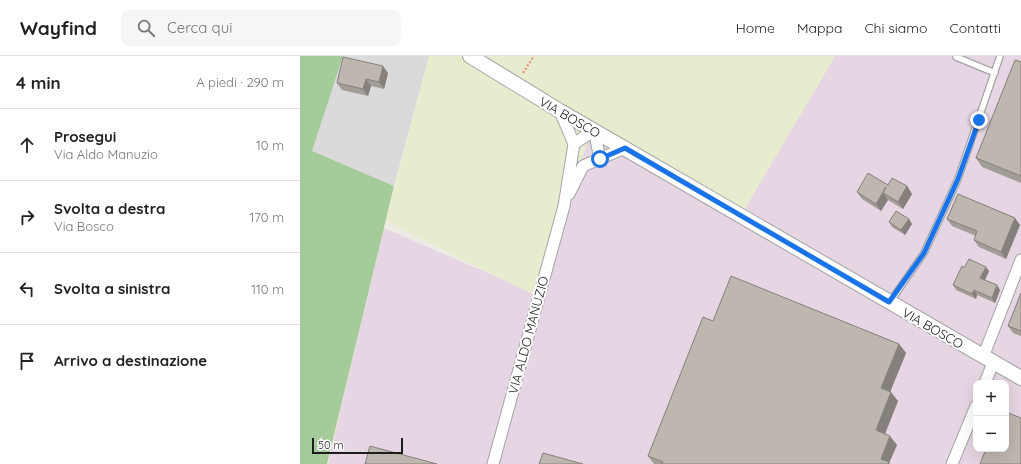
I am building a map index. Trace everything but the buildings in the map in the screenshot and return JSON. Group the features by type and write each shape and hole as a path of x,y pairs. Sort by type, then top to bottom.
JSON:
{"street":[{"name":"VIA BOSCO","path":"470,56 560,111 1021,378"},
{"path":"560,111 574,144 594,130 600,159"},
{"name":"VIA ALDO MANUZIO","path":"493,464 564,206 574,144"},
{"name":"VIA ALDO MANUZIO","path":"564,206 583,166 625,148"},
{"path":"985,380 988,360 1021,260"},
{"path":"952,464 973,413"}],"lane":[{"path":"956,56 995,73"},
{"path":"889,302 924,253 940,219 958,179 1000,56"}],"path":[{"path":"516,84 534,56"}],"shaded area":[{"path":"343,56 429,56 394,186 311,151"},
{"path":"835,56 1021,56 1021,464 328,464 384,228 536,294 591,131 744,210"}],"green space":[{"path":"300,56 343,56 312,151 394,186 327,464 300,464"},
{"path":"429,56 835,56 744,210 591,132 536,294 534,295 386,221"}],"route":[{"path":"600,159 625,148 889,302 924,253 958,179 979,120"}]}
